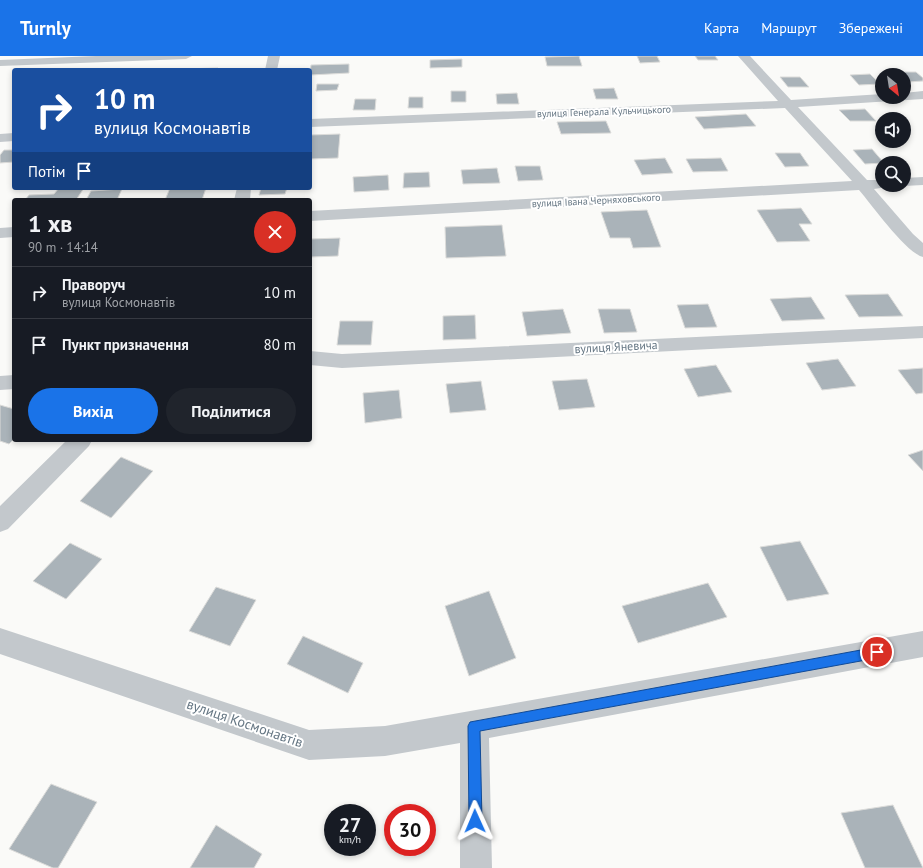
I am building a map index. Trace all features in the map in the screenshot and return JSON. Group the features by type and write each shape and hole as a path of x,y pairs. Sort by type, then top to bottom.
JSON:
{"street":[{"path":"0,63 186,56"},
{"path":"271,68 274,56"},
{"path":"744,56 863,185 907,237 923,252"},
{"path":"911,96 923,95"},
{"name":"вулиця Генерала Кульчицького","path":"312,123 787,104 875,98"},
{"path":"0,138 12,138"},
{"path":"911,182 923,181"},
{"name":"вулиця Івана Черняховського","path":"312,216 875,184"},
{"path":"0,233 12,232"},
{"name":"вулиця Яневича","path":"312,358 342,361 923,332"},
{"path":"0,383 12,382"},
{"path":"0,522 79,442"},
{"name":"вулиця Космонавтів","path":"0,641 309,745 385,741 923,644"},
{"path":"474,726 476,868"}],"building":[{"path":"579,56 582,66 547,66 545,57"},
{"path":"637,56 657,56 660,62 640,63"},
{"path":"695,56 715,56 718,60 698,60"},
{"path":"462,59 462,67 430,68 430,60"},
{"path":"349,64 349,73 312,75 311,65"},
{"path":"911,72 916,72 923,78 923,81 911,82"},
{"path":"870,74 875,79 875,84 859,85 850,75"},
{"path":"780,77 800,77 809,87 788,87"},
{"path":"317,84 339,84 337,90 316,91"},
{"path":"614,88 618,99 596,99 593,89"},
{"path":"451,91 466,91 466,102 451,102"},
{"path":"517,93 519,104 497,104 496,94"},
{"path":"409,97 423,97 423,108 408,108"},
{"path":"355,99 376,99 375,110 353,110"},
{"path":"865,109 875,121 850,121 839,110"},
{"path":"746,114 756,126 704,129 695,117"},
{"path":"606,121 611,133 561,134 557,122"},
{"path":"340,134 338,158 312,159 312,135"},
{"path":"872,149 878,156 875,156 875,163 865,164 853,150"},
{"path":"4,150 12,150 12,162 0,163 0,155"},
{"path":"775,153 800,153 809,166 785,167"},
{"path":"665,158 673,173 642,175 634,160"},
{"path":"721,158 728,171 693,172 686,159"},
{"path":"515,166 540,166 543,180 518,181"},
{"path":"497,168 500,183 463,184 461,170"},
{"path":"429,172 430,187 403,188 404,173"},
{"path":"388,175 389,190 354,192 353,177"},
{"path":"57,190 83,190 77,198 27,198 29,195 54,194"},
{"path":"122,190 118,198 87,198 91,191"},
{"path":"169,190 205,190 203,198 166,198"},
{"path":"260,190 286,190 285,194 259,195"},
{"path":"801,208 812,224 799,224 810,241 777,242 757,210"},
{"path":"647,210 661,247 633,248 630,238 610,238 601,212"},
{"path":"502,225 506,256 446,258 445,227"},
{"path":"340,238 338,256 312,257 312,239"},
{"path":"888,294 903,316 859,317 845,295"},
{"path":"811,297 825,319 782,321 770,299"},
{"path":"708,304 717,327 685,328 677,305"},
{"path":"563,309 571,333 527,336 522,312"},
{"path":"598,309 630,309 637,332 604,333"},
{"path":"475,315 476,339 443,340 443,316"},
{"path":"340,321 373,321 371,345 337,345"},
{"path":"838,359 856,386 822,390 806,363"},
{"path":"716,365 732,392 698,397 684,369"},
{"path":"923,368 923,393 916,394 898,370"},
{"path":"587,379 595,407 559,410 552,381"},
{"path":"481,381 486,410 450,413 446,384"},
{"path":"399,390 402,418 365,423 363,393"},
{"path":"0,405 12,408 12,441 9,444 0,441"},
{"path":"923,450 923,471 908,455"},
{"path":"121,457 153,471 111,518 80,501"},
{"path":"800,541 829,594 787,601 760,547"},
{"path":"70,543 102,559 66,599 33,581"},
{"path":"708,583 727,617 638,643 622,606"},
{"path":"216,587 256,600 230,646 189,631"},
{"path":"489,591 516,658 469,676 445,606"},
{"path":"303,636 363,663 348,693 287,664"},
{"path":"51,784 97,802 58,868 53,868 9,849"},
{"path":"893,805 923,868 865,868 841,813"},
{"path":"216,825 262,854 254,868 190,868"}],"route":[{"path":"475,821 474,726 877,652"}]}
